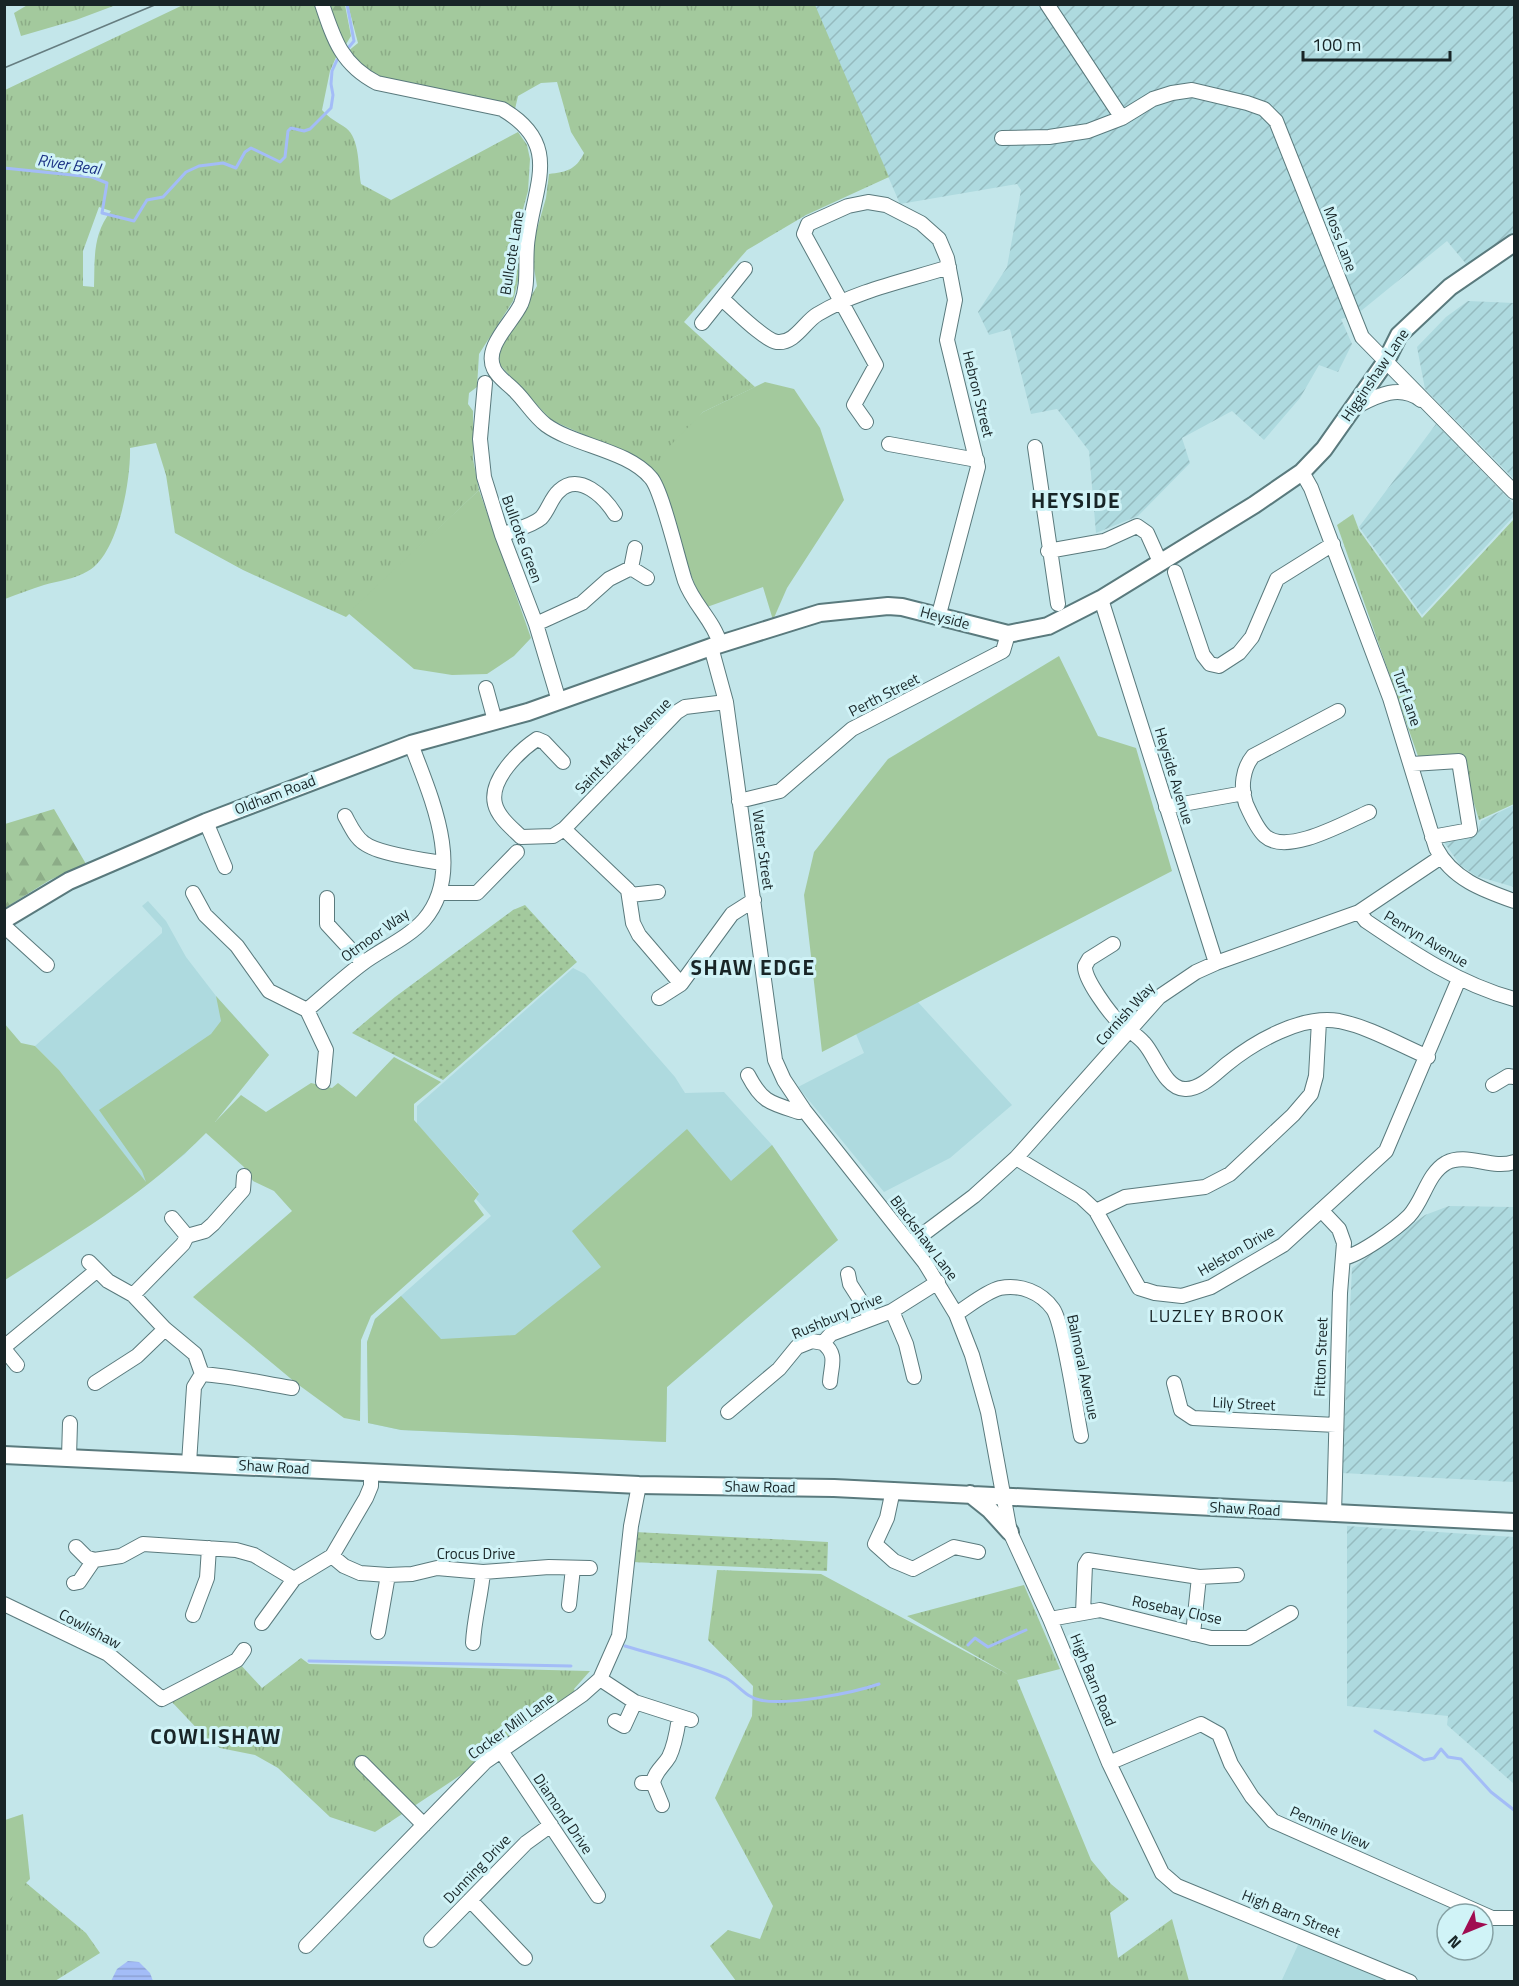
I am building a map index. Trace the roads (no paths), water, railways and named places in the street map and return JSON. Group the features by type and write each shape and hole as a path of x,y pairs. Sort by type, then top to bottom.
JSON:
{"main road":[{"name":"Higginshaw Lane","path":"1302,472 1324,449 1386,361 1399,335 1450,287 1515,243"},
{"name":"Heyside","path":"559,701 716,645 820,614 856,609 902,608 1008,634 1048,626 1101,599 1254,505 1302,472"},
{"name":"Oldham Road","path":"4,920 69,881 206,822 411,744 559,701"},
{"name":"Shaw Road","path":"4,1455 639,1485 893,1490 1515,1522"},
{"path":"970,1494 990,1509 1010,1532"}],"street":[{"name":"Bullcote Lane","path":"322,4 340,49 360,74 377,83 502,109 530,131 538,150 540,174 528,236 527,279 515,315 494,350 493,368 548,426 631,463 651,477 688,588 716,645"},
{"path":"1002,138 1072,134 1122,118 1047,4"},
{"name":"Moss Lane","path":"1122,118 1153,99 1192,90 1264,109 1276,121 1351,315 1362,337 1413,387"},
{"name":"Hebron Street","path":"843,301 804,234 808,224 848,206 868,202 886,205 921,223 939,239 949,267 955,300 947,340 978,467 938,618"},
{"path":"722,299 776,342 785,341 796,334 813,317 843,301 949,267"},
{"path":"702,323 745,269"},
{"path":"843,301 876,365 854,405 866,422"},
{"path":"1399,335 1398,362 1413,387 1515,492"},
{"name":"Bullcote Green","path":"485,383 481,420 481,457 489,497 536,624 559,701"},
{"path":"1353,408 1383,393 1400,391 1416,397 1437,412"},
{"path":"889,444 977,460"},
{"path":"1035,447 1048,551 1058,604"},
{"name":"Turf Lane","path":"1302,472 1311,488 1333,544 1412,764 1432,837 1441,857 1453,871 1469,883 1515,901"},
{"path":"502,535 540,519 559,491 566,486 585,486 596,491 615,514"},
{"path":"1048,551 1104,541 1137,526 1147,533 1160,562"},
{"path":"1175,572 1203,656 1210,664 1219,666 1247,644 1277,579 1333,544"},
{"path":"631,568 635,548"},
{"path":"536,624 582,603 609,579 631,568"},
{"path":"631,568 647,578"},
{"name":"Heyside Avenue","path":"1101,599 1216,963"},
{"name":"Perth Street","path":"739,801 780,790 852,729 1003,651 1008,634"},
{"name":"Water Street","path":"716,645 726,702 775,1060"},
{"path":"486,688 495,721"},
{"name":"Saint Mark's Avenue","path":"558,832 677,712 686,707 726,702"},
{"path":"1338,711 1254,756 1246,765 1244,793 1247,806 1263,833 1280,842 1300,841 1369,812"},
{"path":"563,762 544,742 537,740 501,776 494,801 499,813 521,837 558,832 629,892 658,892"},
{"name":"Otmoor Way","path":"307,1010 363,963 424,920 439,893 442,863 440,828 411,744"},
{"path":"1412,764 1459,761 1470,830 1432,837"},
{"path":"1166,807 1244,793"},
{"path":"345,816 352,830 364,844 442,863"},
{"path":"206,822 225,867"},
{"path":"439,893 477,893 517,852"},
{"name":"Cornish Way","path":"910,1244 974,1196 1016,1158 1097,1070 1159,997 1196,972 1216,963 1359,912 1441,857"},
{"path":"629,892 633,923 639,935 647,948 681,984"},
{"path":"193,893 205,915 237,946 269,992 307,1010 326,1050 323,1082"},
{"path":"327,898 327,924 363,963"},
{"path":"659,998 681,984 732,914 754,900"},
{"name":"Penryn Avenue","path":"1359,912 1366,921 1399,944 1459,979 1515,999"},
{"path":"4,926 47,965"},
{"path":"1113,944 1089,959 1084,971 1108,1010 1120,1024 1146,1045 1172,1084 1188,1089 1205,1081 1237,1056 1270,1036 1319,1021 1339,1021 1428,1057"},
{"name":"Helston Drive","path":"1016,1158 1081,1197 1096,1211 1139,1288 1155,1293 1182,1296 1211,1287 1283,1245 1386,1151 1428,1057 1459,979"},
{"path":"1096,1211 1125,1197 1205,1187 1230,1174 1293,1115 1311,1094 1316,1076 1319,1021"},
{"name":"Blackshaw Lane","path":"775,1060 804,1110 910,1244 938,1282 956,1314 972,1354 988,1412 1002,1496"},
{"path":"748,1075 764,1100 799,1112 804,1110"},
{"path":"1493,1085 1508,1076 1515,1077"},
{"path":"1343,1258 1376,1241 1410,1215 1429,1182 1444,1164 1460,1159 1495,1165 1515,1162"},
{"path":"133,1295 183,1244 187,1236 205,1231 213,1224 243,1190 244,1176"},
{"name":"Fitton Street","path":"1321,1210 1339,1229 1344,1243 1334,1514"},
{"path":"172,1218 187,1236"},
{"path":"18,1365 4,1348 93,1266 133,1295 165,1329 195,1354 202,1374"},
{"path":"848,1274 850,1284 871,1317"},
{"name":"Rushbury Drive","path":"728,1412 779,1369 797,1347 812,1341 824,1342 831,1334 892,1311 938,1282"},
{"name":"Balmoral Avenue","path":"956,1314 997,1289 1006,1287 1030,1290 1048,1304 1058,1322 1081,1436"},
{"path":"892,1311 906,1344 915,1377"},
{"path":"95,1383 137,1356 165,1329"},
{"path":"824,1342 830,1349 834,1360 830,1382"},
{"path":"202,1374 231,1376 248,1382 292,1388"},
{"path":"189,1463 194,1387 202,1374"},
{"name":"Lily Street","path":"1174,1383 1181,1410 1193,1418 1336,1425"},
{"path":"69,1457 70,1423"},
{"path":"262,1623 294,1579 332,1556 366,1498 371,1486 371,1472"},
{"name":"Cocker Mill Lane","path":"306,1946 485,1762 582,1695 600,1679 619,1636 631,1526 639,1485"},
{"path":"893,1490 887,1518 875,1544 894,1561 913,1569 954,1547 978,1552"},
{"name":"High Barn Road","path":"1002,1496 1010,1532 1050,1619 1110,1763 1162,1873"},
{"path":"76,1547 86,1557 94,1560 110,1559 142,1544 209,1548 254,1555 294,1579"},
{"path":"193,1615 207,1578 209,1548"},
{"name":"Crocus Drive","path":"332,1556 344,1566 360,1573 388,1575 412,1574 437,1568 483,1572 590,1568"},
{"path":"74,1583 79,1582 94,1560"},
{"path":"1083,1613 1088,1560 1199,1577 1237,1575"},
{"path":"569,1605 573,1568"},
{"path":"473,1643 474,1613 481,1591 483,1572"},
{"path":"378,1632 388,1575"},
{"path":"1193,1634 1199,1577"},
{"name":"Cowlishaw","path":"4,1604 108,1654 162,1699 237,1660 244,1650"},
{"name":"Rosebay Close","path":"1050,1619 1100,1610 1211,1638 1248,1638 1291,1613"},
{"path":"600,1679 635,1702 685,1719 667,1760 648,1783 662,1805"},
{"path":"620,1740 620,1724 635,1702"},
{"name":"Pennine View","path":"1110,1763 1201,1724 1219,1734 1232,1764 1252,1797 1273,1821 1492,1918 1515,1918"},
{"name":"Diamond Drive","path":"501,1751 598,1896"},
{"path":"362,1763 424,1825"},
{"name":"Dunning Drive","path":"430,1940 526,1843 551,1825"},
{"name":"High Barn Street","path":"1162,1873 1177,1886 1410,1982"},
{"path":"470,1900 525,1958"}],"water":[{"path":"128,1961 139,1962 150,1973 153,1981 111,1981 117,1969"}],"waterway":[{"name":"River Beal","path":"347,4 354,41 349,47"},
{"name":"River Beal","path":"4,168 92,177 107,183 102,213 134,221 147,200 163,197 186,172 199,166 223,163 236,168 245,152 251,148 280,162 285,157 288,131 291,128 304,131 310,129 331,108 332,71 337,60"},
{"path":"968,1645 975,1638 988,1647 1026,1630"},
{"path":"625,1646 714,1673 760,1700 786,1701 819,1698 879,1684"},
{"path":"309,1661 571,1666"},
{"path":"1375,1731 1424,1760 1434,1758 1441,1749 1448,1757 1461,1759 1491,1792 1514,1810"}],"tram line":[{"path":"4,68 157,4"}],"district":[{"name":"HEYSIDE","path":"1076,501"},
{"name":"SHAW EDGE","path":"753,968"},
{"name":"LUZLEY BROOK","path":"1217,1316"},
{"name":"COWLISHAW","path":"216,1737"}]}
